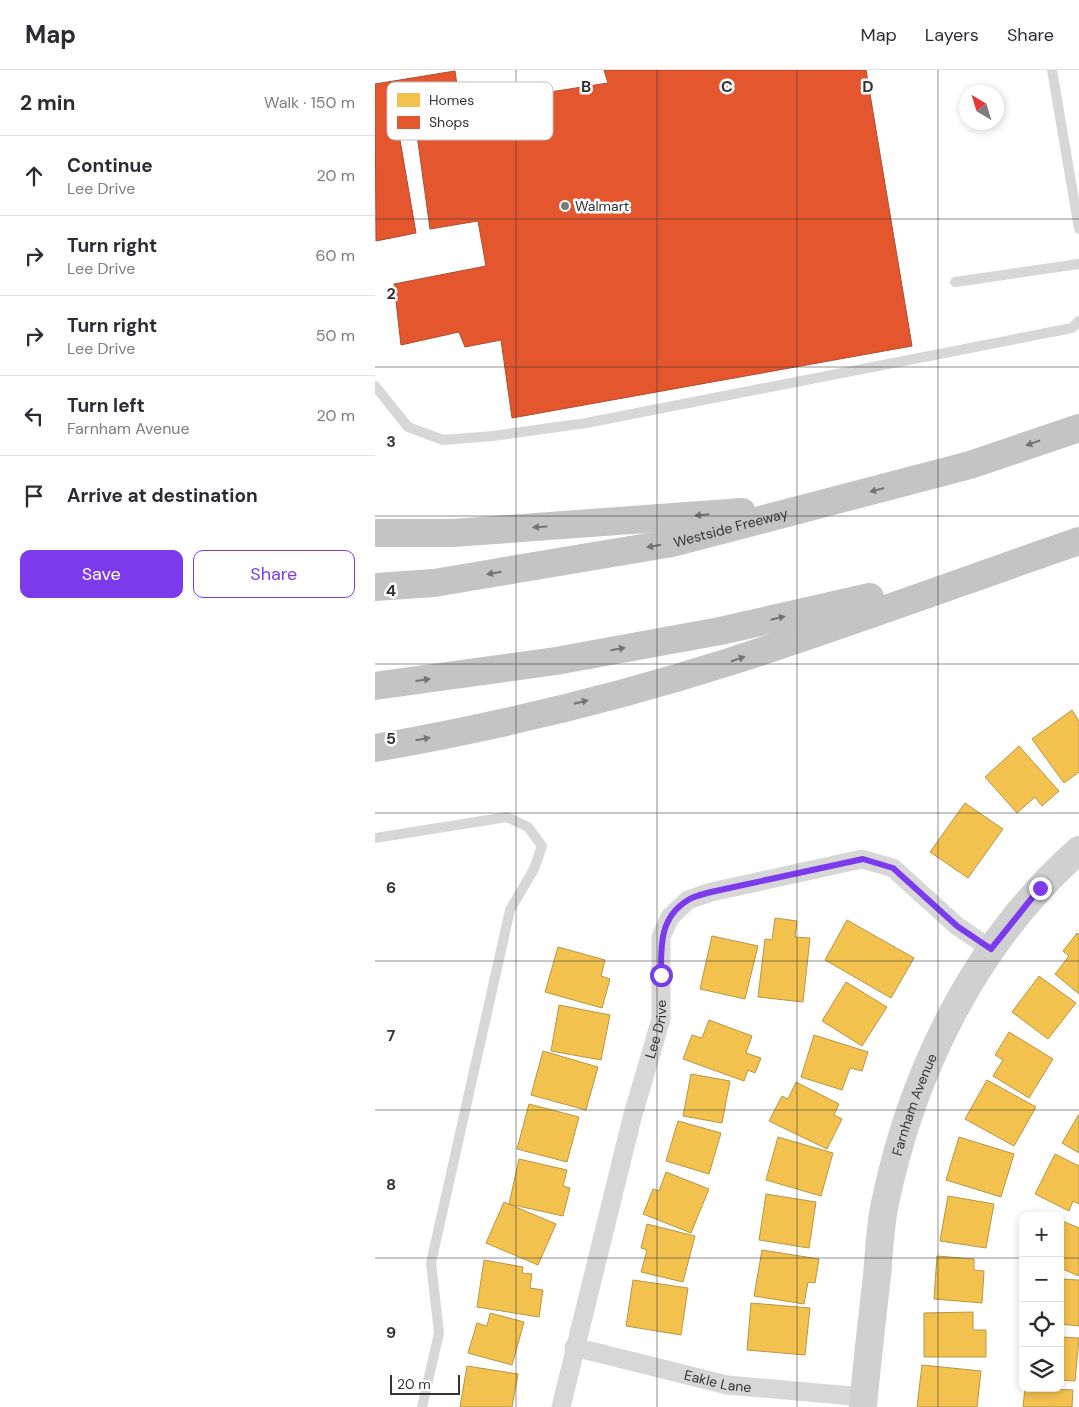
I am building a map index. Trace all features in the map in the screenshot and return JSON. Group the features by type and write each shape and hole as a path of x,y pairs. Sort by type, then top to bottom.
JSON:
{"highway":[{"name":"Westside Freeway","path":"375,586 434,583 672,543 821,506 969,464 1079,428"},
{"path":"375,533 453,533 821,506"},
{"path":"375,686 556,661 720,631 897,591 1079,539"},
{"path":"375,748 455,734 601,698 731,662 1079,539"}],"street":[{"name":"Farnham Avenue","path":"863,1402 884,1210 907,1117 926,1068 949,1019 991,949 1040,888 1079,850"},
{"name":"Lee Drive","path":"561,1407 574,1347 632,1118 661,1019 661,937 670,917 688,900 711,892 863,859 893,868 957,926 991,949"},
{"name":"Eakle Lane","path":"574,1347 727,1385 863,1402"}],"lane":[{"path":"1052,70 1079,230"},
{"path":"955,282 1079,264"},
{"path":"375,386 408,427 443,440 493,436 586,423 1072,328 1079,321"},
{"path":"375,838 507,817 528,827 542,846 534,869 510,910 431,1263 439,1333 422,1407"}],"building: Homes":[{"path":"1072,710 1079,721 1079,772 1064,783 1032,739"},
{"path":"1019,746 1059,791 1042,806 1035,797 1017,813 985,777"},
{"path":"965,803 1003,829 968,878 930,852"},
{"path":"775,918 797,921 795,937 810,938 803,1002 758,997 765,939 772,940"},
{"path":"847,920 914,958 891,998 825,960"},
{"path":"1077,933 1079,935 1079,994 1055,974 1069,956 1063,951"},
{"path":"712,936 758,946 745,999 700,989"},
{"path":"558,947 605,960 601,976 610,979 602,1008 545,992"},
{"path":"1039,976 1076,1003 1048,1039 1012,1012"},
{"path":"846,982 887,1007 862,1046 822,1021"},
{"path":"559,1005 610,1015 601,1060 551,1051"},
{"path":"709,1020 752,1036 746,1053 761,1058 755,1073 748,1070 744,1081 683,1059 692,1035 702,1038"},
{"path":"1009,1032 1053,1059 1029,1098 993,1076 1003,1060 995,1055"},
{"path":"814,1035 868,1052 862,1071 850,1068 842,1090 801,1077"},
{"path":"543,1051 598,1067 586,1110 531,1095"},
{"path":"691,1074 730,1081 722,1123 683,1116"},
{"path":"987,1080 1036,1107 1014,1146 965,1119"},
{"path":"796,1082 839,1104 834,1115 842,1119 827,1149 769,1121 782,1096 788,1099"},
{"path":"529,1104 579,1117 567,1162 517,1149"},
{"path":"1079,1114 1079,1153 1062,1143"},
{"path":"678,1121 721,1133 709,1174 666,1161"},
{"path":"778,1137 833,1153 821,1196 766,1180"},
{"path":"959,1137 1014,1154 1001,1197 946,1180"},
{"path":"1055,1154 1079,1166 1079,1204 1073,1201 1069,1211 1035,1194"},
{"path":"519,1159 567,1170 563,1186 570,1188 563,1216 509,1204"},
{"path":"666,1172 709,1189 691,1233 643,1214 653,1189 659,1191"},
{"path":"766,1194 816,1202 809,1248 759,1240"},
{"path":"948,1196 994,1204 986,1248 940,1241"},
{"path":"504,1202 556,1224 538,1265 486,1243"},
{"path":"1064,1222 1079,1228 1079,1276 1064,1270"},
{"path":"647,1224 695,1236 683,1282 641,1272 647,1250 641,1248"},
{"path":"762,1250 819,1259 815,1283 808,1282 804,1304 754,1296"},
{"path":"937,1256 974,1259 974,1270 984,1271 982,1303 934,1299"},
{"path":"484,1260 523,1267 522,1273 532,1274 530,1288 543,1290 539,1317 477,1307"},
{"path":"1064,1279 1079,1280 1079,1326 1064,1324"},
{"path":"633,1280 688,1288 681,1335 626,1326"},
{"path":"751,1303 810,1308 805,1355 747,1350"},
{"path":"973,1312 973,1330 986,1330 986,1357 924,1357 924,1313"},
{"path":"490,1313 524,1322 512,1365 468,1353 477,1323 487,1326"},
{"path":"1064,1337 1079,1338 1075,1381 1064,1380"},
{"path":"922,1365 981,1371 977,1407 917,1407"},
{"path":"467,1366 518,1374 512,1407 460,1407"},
{"path":"1064,1390 1073,1390 1072,1407 1023,1407 1025,1392 1064,1392"}],"building: Shops":[{"path":"604,70 866,70 912,346 512,418 501,340 465,347 459,332 401,345 394,284 486,266 478,221 430,229 418,140 553,140 553,92 608,83"},
{"path":"455,71 457,82 387,82"},
{"path":"387,82 387,140 400,140 416,233 376,241 375,84"}],"place":[{"name":"Walmart","path":"565,206"}],"route":[{"path":"661,975 661,937 670,917 688,900 711,892 863,859 893,868 957,926 991,949 1040,888"}]}
